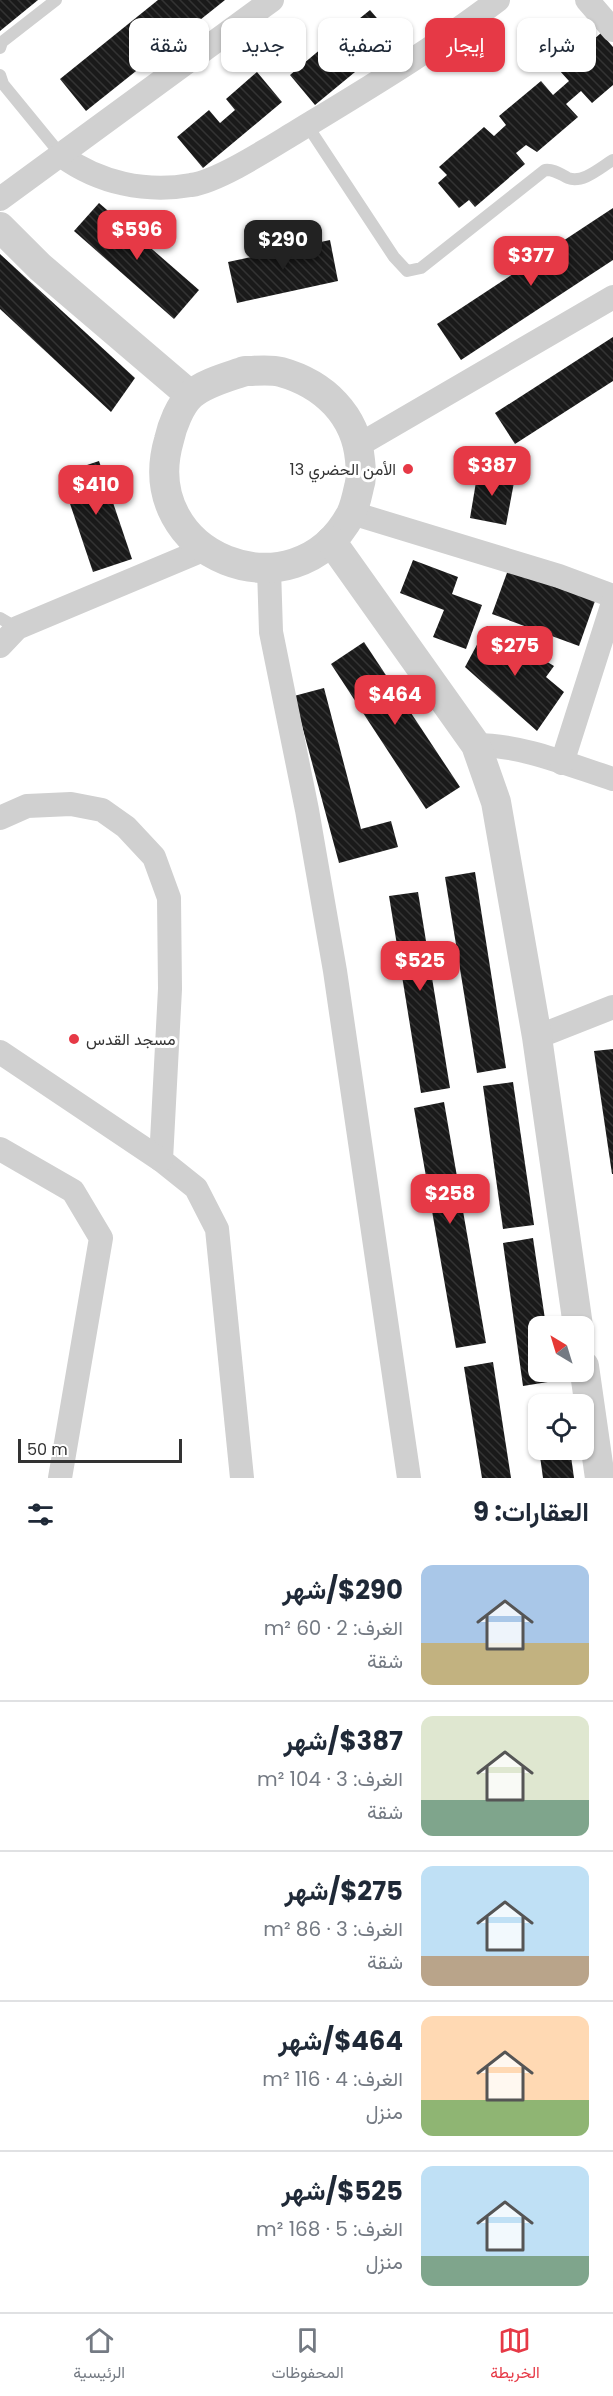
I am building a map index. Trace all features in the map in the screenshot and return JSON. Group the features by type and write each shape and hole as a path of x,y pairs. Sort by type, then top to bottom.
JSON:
{"street":[{"path":"0,200 272,0"},
{"path":"62,156 81,170 135,187 170,188 195,185 256,156 307,125 456,32 498,0"},
{"path":"587,0 613,30"},
{"path":"0,227 40,267 190,395"},
{"path":"359,445 613,297"},
{"path":"245,371 279,371 321,389 345,413 359,445 361,480 352,513 331,541 302,561 269,569 234,565 203,550 179,525 165,493 163,459 173,426 190,395 245,371"},
{"path":"352,513 559,576 613,596"},
{"path":"331,541 476,745 496,802 537,1037 577,1316"},
{"path":"0,646 8,623 203,550"},
{"path":"269,569 271,632 307,810 334,971 409,1478"},
{"path":"562,763 613,603"},
{"path":"476,745 499,745 613,779"},
{"path":"0,818 27,806 70,804 102,810 126,827 154,857 169,898 170,989 161,1160"},
{"path":"537,1037 613,1007"},
{"path":"0,1052 161,1160 196,1188 217,1229 242,1478"},
{"path":"0,1149 74,1191 100,1238 60,1478"},
{"path":"586,1382 600,1478"}],"lane":[{"path":"0,48 2,42 56,0"},
{"path":"0,75 3,84 62,156"},
{"path":"307,125 394,257 407,271 421,268 545,170 551,169 578,180 613,160"}],"building":[{"path":"0,0 38,0 0,31"},
{"path":"158,0 225,0 202,18 136,18"},
{"path":"370,10 377,18 360,18"},
{"path":"129,23 129,72 135,72 86,111 60,79"},
{"path":"601,33 613,47 613,85 592,103 581,91 566,104 578,117 537,152 526,145 516,153 525,164 475,207 469,200 459,208 438,183 447,175 439,167 484,127 494,136 506,125 499,116 541,81 553,95 569,81 561,72 596,72 596,37"},
{"path":"318,51 318,72 355,72 315,105 290,75 294,72 306,72 306,62"},
{"path":"257,72 282,102 203,168 177,137 209,110 220,123 235,110 226,99"},
{"path":"99,203 199,290 174,319 74,231"},
{"path":"613,208 613,260 461,360 437,324"},
{"path":"330,240 338,281 237,303 228,262"},
{"path":"0,254 135,378 111,412 0,309"},
{"path":"613,337 613,381 515,444 495,413"},
{"path":"99,461 132,559 93,572 60,474"},
{"path":"478,470 515,477 506,525 470,518"},
{"path":"413,560 458,577 452,594 482,605 466,649 433,637 444,610 400,593"},
{"path":"508,570 595,601 579,646 492,614"},
{"path":"487,626 554,666 546,677 564,692 537,731 465,667"},
{"path":"364,642 460,787 426,809 331,664"},
{"path":"324,688 361,829 391,821 398,847 339,863 294,696"},
{"path":"475,872 506,1068 477,1073 445,877"},
{"path":"418,892 450,1088 421,1093 389,896"},
{"path":"613,1049 613,1174 612,1174 594,1051"},
{"path":"513,1082 534,1225 503,1229 483,1086"},
{"path":"444,1102 486,1343 456,1348 414,1108"},
{"path":"533,1238 545,1316 528,1316 528,1382 548,1382 523,1386 503,1243"},
{"path":"493,1362 511,1478 482,1478 464,1367"},
{"path":"541,1460 572,1460 574,1478 543,1478"}],"place":[{"name":"الأمن الحضري 13","path":"408,469"},
{"name":"مسجد القدس","path":"74,1039"}]}
